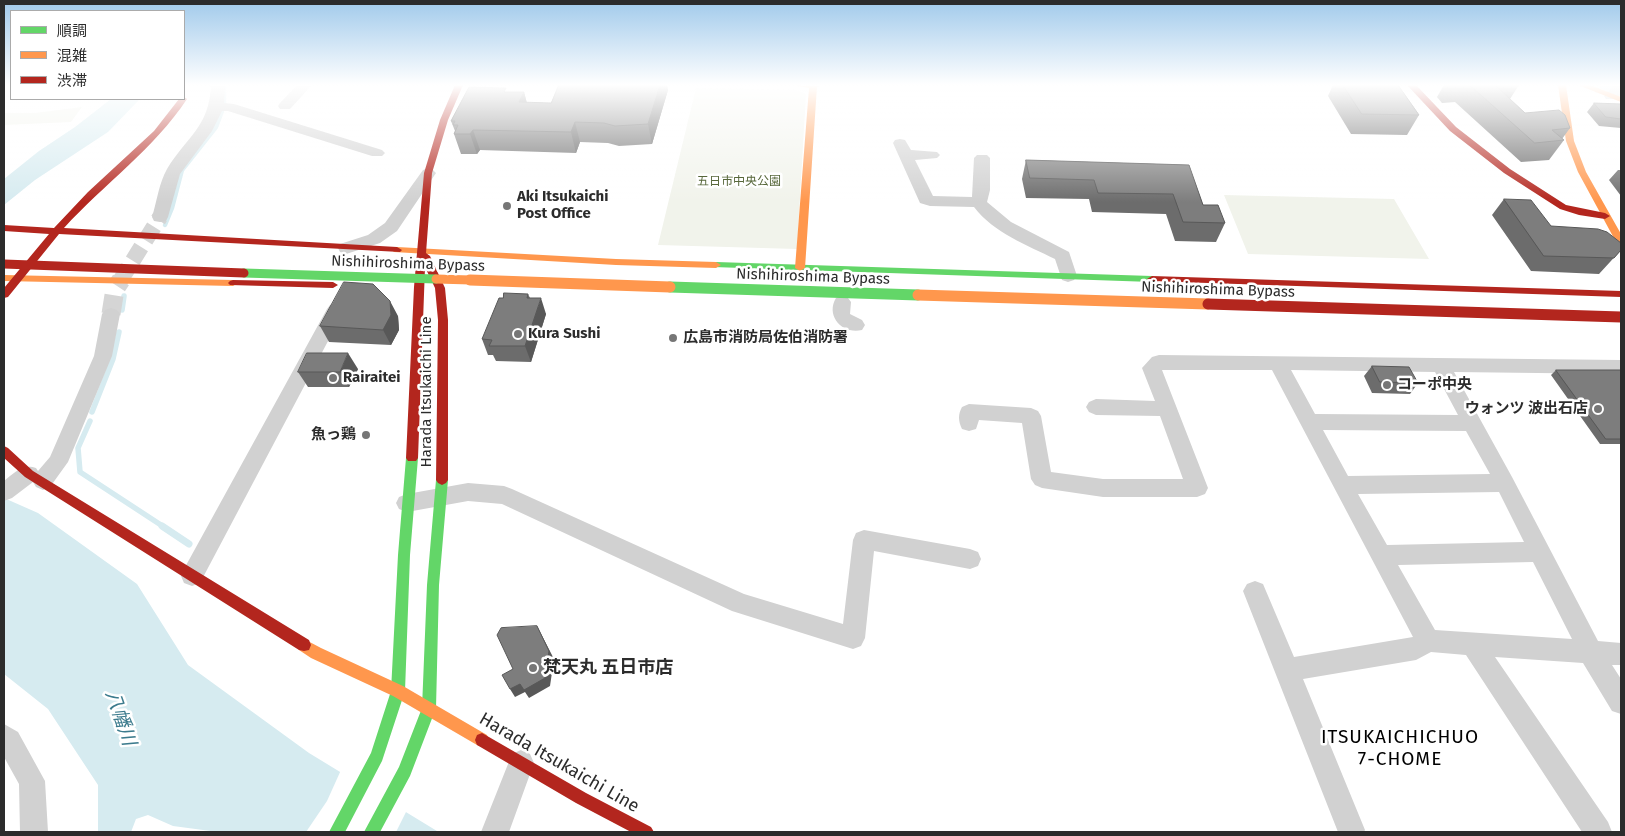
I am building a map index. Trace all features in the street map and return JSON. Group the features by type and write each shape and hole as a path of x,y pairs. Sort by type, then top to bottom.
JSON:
{"main road":[{"path":"4,295 52,230 147,144 165,124"},
{"name":"Harada Itsukaichi Line","path":"337,832 377,756 398,691 407,503 415,425 419,287 428,173 443,124"},
{"path":"800,268 811,124"},
{"path":"1448,124 1507,171 1563,208 1606,216"},
{"path":"1568,124 1570,141 1582,172 1621,242"},
{"name":"Nishihiroshima Bypass","path":"4,228 616,262 1621,294"},
{"path":"24,249 53,250"},
{"name":"Harada Itsukaichi Line","path":"372,832 409,761 430,708 433,585 442,496 443,320 440,288 423,252"},
{"name":"Nishihiroshima Bypass","path":"322,258 1078,284 1621,300"},
{"name":"Nishihiroshima Bypass","path":"4,264 1621,317"},
{"name":"Nishihiroshima Bypass","path":"4,278 419,287 1621,327"},
{"path":"4,451 23,483 192,576 316,652 398,691"},
{"name":"Harada Itsukaichi Line","path":"398,691 430,708 517,773 581,798 646,832"}],"street":[{"path":"160,216 174,171 210,124"},
{"path":"284,124 377,153"},
{"path":"932,154 903,149 926,199 930,201 979,202"},
{"path":"982,158 982,190 979,202 983,210 1003,224 1064,256 1068,276"},
{"path":"346,248 374,239 391,227 428,173"},
{"path":"192,576 348,286"},
{"path":"842,302 841,316 846,321 856,325"},
{"path":"23,483 58,462 103,356 111,314"},
{"path":"969,423 969,412 1031,416 1042,480 1103,488 1197,488 1152,368 1159,362 1442,367 1621,367"},
{"path":"1278,364 1428,641"},
{"path":"1442,367 1506,483 1591,653 1621,702"},
{"path":"1096,407 1167,408"},
{"path":"1308,422 1472,423"},
{"path":"1342,484 1506,483"},
{"path":"407,503 468,492 504,495 740,603 853,638 864,540 970,560"},
{"path":"1381,556 1539,552"},
{"path":"1255,591 1351,830"},
{"path":"1286,670 1416,649 1428,641 1621,654"},
{"path":"1473,645 1598,832"},
{"path":"4,737 9,741 32,781 34,832"},
{"path":"495,832 517,773"}],"green space":[{"name":"五日市中央公園","path":"687,124 804,124 797,249 658,245"},
{"path":"1224,195 1394,199 1429,259 1248,254"}],"water":[{"path":"79,124 116,124 108,132 35,180 4,205 4,179 39,151"},
{"name":"八幡川","path":"4,498 38,513 137,584 188,665 309,753 437,831 465,832 218,832 173,826 148,815 136,819 131,832 98,832 98,785 48,709 4,674"}],"pier":[{"path":"341,770 407,810 396,832 306,832 327,801"}],"building":[{"path":"574,124 571,132 473,130 470,134 454,134 458,125 453,125"},
{"path":"608,124 648,124 615,126"},
{"path":"1514,124 1568,124 1570,128 1552,130 1564,140 1535,143"},
{"path":"1026,160 1189,165 1203,205 1218,205 1225,223 1183,222 1173,194 1098,193 1094,180 1030,178"},
{"path":"1504,199 1531,200 1551,226 1598,229 1607,232 1621,243 1621,250 1614,258 1544,256"},
{"path":"344,282 373,284 390,301 391,315 383,330 320,326"},
{"path":"504,293 528,294 527,298 541,298 525,346 489,346 492,340 482,339 499,298 503,298"},
{"path":"307,353 348,353 340,372 298,372"},
{"path":"1372,366 1409,367 1418,383 1380,382"},
{"name":"ウォンツ 波出石店","path":"1556,370 1621,370 1621,439 1606,439"},
{"name":"梵天丸 五日市店","path":"537,626 549,651 545,678 524,690 520,684 510,689 502,675 513,669 497,635 501,628"}],"waterway":[{"path":"165,225 172,208 182,170 217,124"},
{"path":"122,310 124,296"},
{"path":"92,412 113,359 119,332"},
{"path":"90,421 78,448 80,472 164,527"},
{"path":"162,526 189,544"}],"tunnel":[{"path":"120,281 160,217"},
{"path":"111,314 115,289 121,280"}],"traffic: fast":[{"path":"716,265 1152,279"},
{"path":"244,273 436,279"},
{"path":"670,287 918,295"},
{"path":"337,832 377,756 398,691 404,555 412,458"},
{"path":"372,832 405,771 429,708 433,585 442,480"}],"traffic: slow":[{"path":"800,268 810,124"},
{"path":"1568,124 1570,141 1582,172 1621,242"},
{"path":"397,250 616,262 716,265"},
{"path":"4,278 233,283"},
{"path":"436,279 670,287"},
{"path":"918,295 1208,304"},
{"path":"304,645 316,653 398,691 482,740"}],"traffic: jam":[{"path":"4,295 40,250 91,194 164,124"},
{"path":"412,458 419,287 428,173 443,124"},
{"path":"1448,124 1507,171 1563,207 1579,212 1605,216"},
{"path":"4,228 397,250"},
{"path":"425,256 440,288 443,320 442,480"},
{"path":"4,264 244,273"},
{"path":"1152,279 1621,294"},
{"path":"233,283 333,285"},
{"path":"1208,304 1621,317"},
{"path":"4,451 29,474 304,645"},
{"path":"482,740 581,798 646,832"}],"place":[{"name":"Aki Itsukaichi Post Office","path":"507,206"},
{"name":"Kura Sushi","path":"518,334"},
{"name":"広島市消防局佐伯消防署","path":"673,338"},
{"name":"Rairaitei","path":"333,378"},
{"name":"コーポ中央","path":"1387,385"},
{"name":"ウォンツ 波出石店","path":"1598,409"},
{"name":"魚っ鶏","path":"366,435"},
{"name":"梵天丸 五日市店","path":"533,668"}],"district":[{"name":"ITSUKAICHICHUO 7-CHOME","path":"1400,749"}]}
